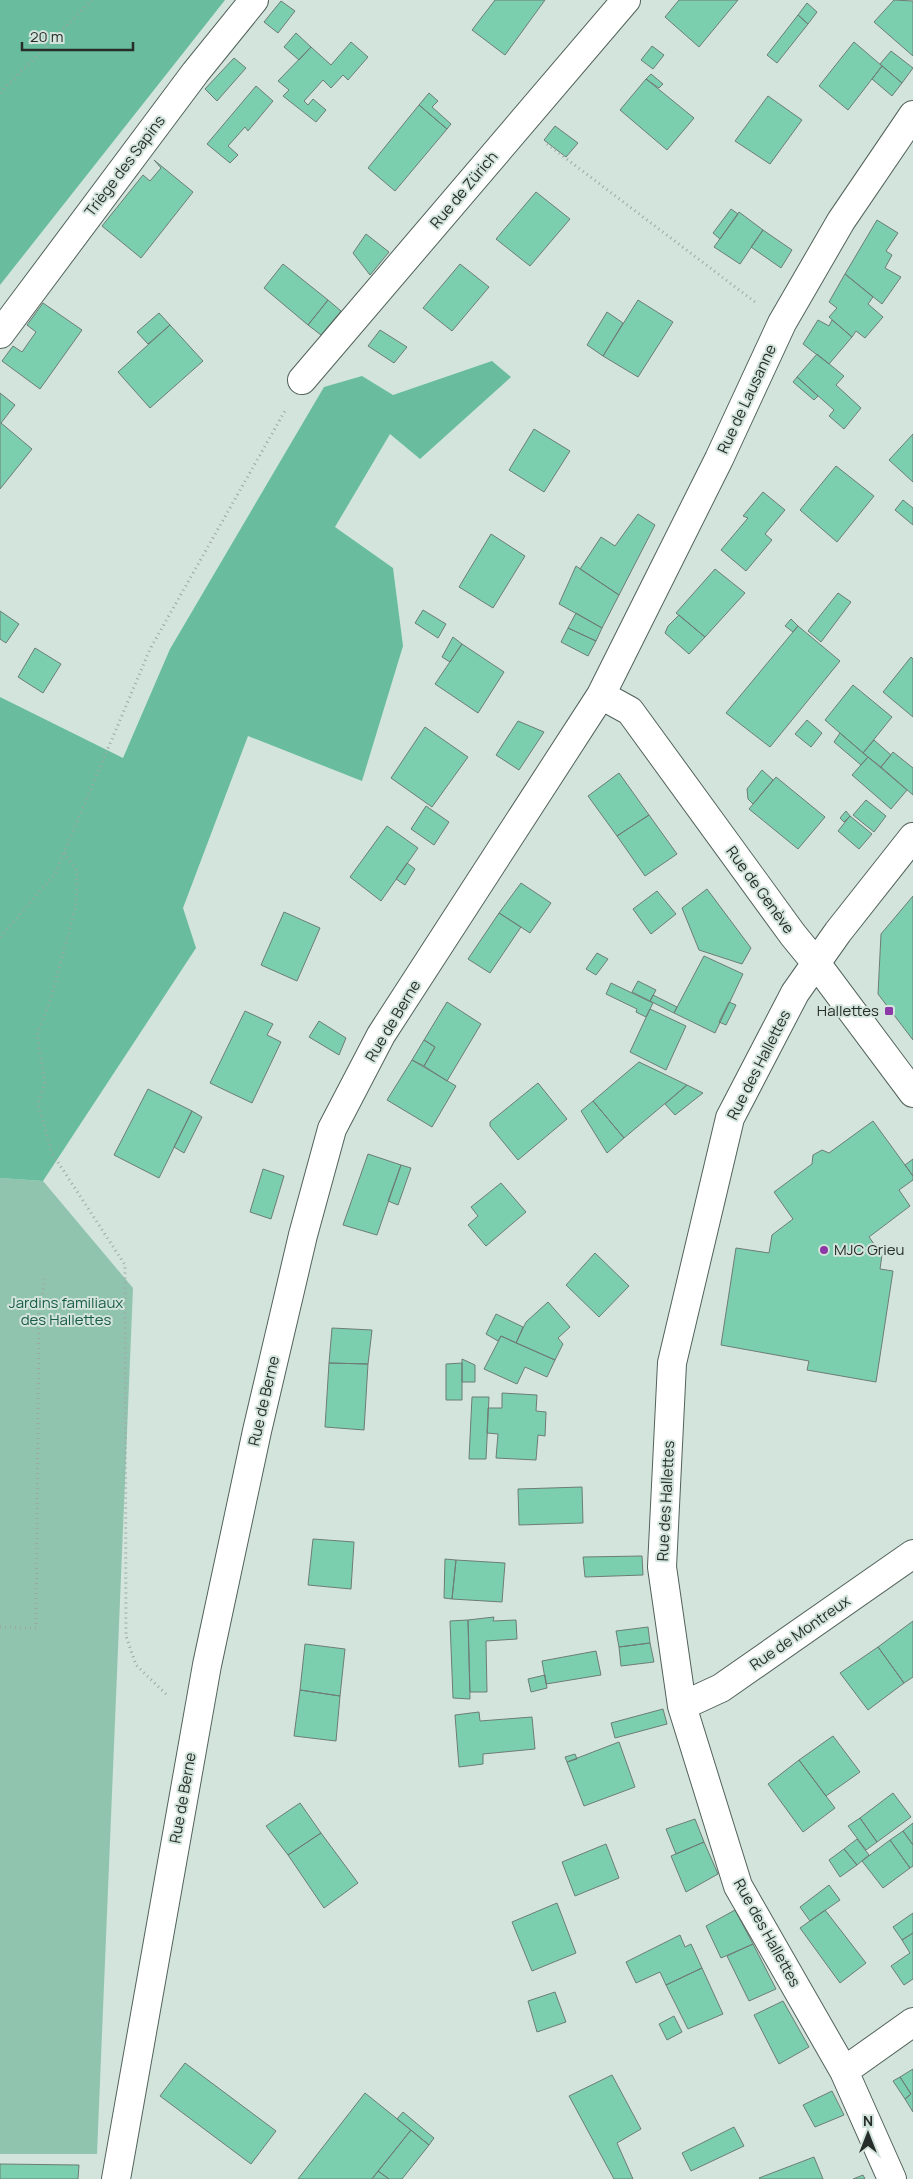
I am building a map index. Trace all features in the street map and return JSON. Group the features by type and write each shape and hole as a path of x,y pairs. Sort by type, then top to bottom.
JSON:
{"street":[{"name":"Triège des Sapins","path":"0,334 195,73 254,0"},
{"name":"Rue de Zürich","path":"302,380 626,0"},
{"name":"Rue de Lausanne","path":"601,695 719,459 782,323 841,221 913,115"},
{"name":"Rue de Genève","path":"601,695 630,711 793,935 913,1093"},
{"name":"Rue de Berne","path":"116,2179 207,1666 303,1235 332,1129 382,1035 601,695"},
{"name":"Rue des Hallettes","path":"892,2179 844,2071 738,1886 682,1706 662,1567 672,1363 730,1118 795,993 838,932 913,837"},
{"name":"Rue de Montreux","path":"682,1706 721,1688 913,1554"},
{"path":"844,2071 913,2022"}],"path":[{"path":"0,94 92,0"},
{"path":"520,124 782,323"},
{"path":"0,937 55,874 150,649 302,380"},
{"path":"64,853 77,871 76,905 50,1001 37,1034 45,1083 38,1104 52,1153 125,1265 126,1636 136,1665 197,1721"},
{"path":"0,1627 36,1628 40,1313 45,1279"}],"green space":[{"path":"0,0 225,0 0,285"},
{"path":"492,361 511,377 420,459 390,434 335,527 393,568 403,646 362,781 248,736 183,908 196,948 43,1181 0,1178 0,697 123,758 170,649 324,387 362,376 393,395"},
{"name":"Jardins familiaux des Hallettes","path":"0,1178 43,1181 133,1288 97,2154 0,2154"}],"building":[{"path":"495,0 545,0 505,55 472,30"},
{"path":"679,0 738,0 699,47 665,17"},
{"path":"894,0 913,1 913,56 874,22"},
{"path":"281,1 295,11 278,33 264,22"},
{"path":"807,3 817,12 808,24 798,15"},
{"path":"798,15 808,24 777,63 767,55"},
{"path":"296,33 311,47 299,60 284,47"},
{"path":"351,42 368,57 348,80 343,75 331,88 323,80 304,101 308,105 313,99 326,110 316,122 283,96 289,90 278,81 311,47 331,65"},
{"path":"854,42 882,66 848,110 819,86"},
{"path":"652,46 664,55 653,69 641,60"},
{"path":"891,51 913,68 902,83 880,64"},
{"path":"234,58 246,68 217,101 205,89"},
{"path":"882,66 902,83 892,96 872,79"},
{"path":"651,74 663,84 659,88 646,79"},
{"path":"646,79 694,118 667,150 620,110"},
{"path":"256,86 273,101 248,131 245,127 228,146 238,155 230,163 207,144"},
{"path":"429,93 438,101 432,107 451,124 447,129 419,105"},
{"path":"768,96 802,120 770,164 735,141"},
{"path":"419,105 447,129 395,191 368,168"},
{"path":"555,126 578,143 566,157 544,140"},
{"path":"154,160 193,192 141,258 102,226 143,175 150,181 161,168"},
{"path":"536,192 570,219 530,266 496,239"},
{"path":"731,209 738,214 720,239 713,233"},
{"path":"739,212 763,230 740,264 714,247"},
{"path":"877,220 898,233 886,251 892,255 885,268 901,277 882,304 845,274"},
{"path":"763,230 792,250 781,268 751,247"},
{"path":"366,234 389,252 370,275 353,253"},
{"path":"283,264 328,300 308,325 264,288"},
{"path":"460,264 489,287 452,331 423,308"},
{"path":"845,274 873,297 868,304 883,317 865,338 856,331 852,337 829,317 837,308 829,302"},
{"path":"328,300 341,311 321,335 308,325"},
{"path":"638,300 673,322 638,377 603,356"},
{"path":"43,303 82,330 40,389 2,361 13,346 22,352 36,332 27,325"},
{"path":"607,312 623,323 603,356 587,345"},
{"path":"159,313 170,325 148,344 137,332"},
{"path":"818,320 829,326 832,320 852,337 829,364 803,344"},
{"path":"170,325 203,361 150,408 118,372"},
{"path":"380,330 407,347 394,363 368,346"},
{"path":"817,354 844,376 836,385 861,408 844,429 829,416 834,410 797,377"},
{"path":"797,377 818,396 814,400 793,382"},
{"path":"0,393 15,405 1,423 32,449 0,489"},
{"path":"534,429 570,451 544,492 509,470"},
{"path":"913,434 913,482 889,460"},
{"path":"836,466 874,496 837,542 800,510"},
{"path":"763,492 785,510 765,534 772,540 746,571 721,550 748,518 743,516"},
{"path":"903,500 913,508 913,525 895,510"},
{"path":"638,514 655,525 619,595 580,569 601,537 615,546"},
{"path":"491,534 525,556 493,608 459,587"},
{"path":"576,566 619,595 602,628 559,604"},
{"path":"715,569 745,593 705,637 676,613"},
{"path":"838,593 851,602 821,642 808,631"},
{"path":"423,610 446,624 438,638 415,623"},
{"path":"0,611 19,624 6,643 0,639"},
{"path":"576,613 602,628 596,641 568,628"},
{"path":"679,615 705,637 689,654 665,633 668,626"},
{"path":"791,619 798,626 793,632 785,626"},
{"path":"798,626 840,661 770,747 726,713"},
{"path":"568,628 596,641 588,656 561,642"},
{"path":"453,637 462,644 450,662 442,657"},
{"path":"462,644 504,672 478,713 435,684"},
{"path":"35,648 61,664 43,693 18,677"},
{"path":"911,657 913,659 913,717 883,692"},
{"path":"853,685 892,717 863,753 825,720"},
{"path":"807,720 822,733 811,747 795,734"},
{"path":"518,721 544,732 519,770 496,755"},
{"path":"425,727 468,757 432,807 391,778"},
{"path":"840,733 868,757 861,765 834,742"},
{"path":"874,740 891,755 881,767 863,753"},
{"path":"893,752 913,768 913,795 881,767"},
{"path":"868,757 907,790 891,809 852,775"},
{"path":"762,770 773,780 753,804 748,799 747,789"},
{"path":"619,773 649,815 617,836 588,796"},
{"path":"776,777 825,817 798,849 749,809"},
{"path":"866,800 886,816 874,832 853,815"},
{"path":"426,806 449,822 434,845 411,829"},
{"path":"846,811 850,816 844,822 840,818"},
{"path":"649,815 677,854 645,876 617,836"},
{"path":"850,816 872,834 859,849 838,831"},
{"path":"387,826 418,848 381,901 350,877"},
{"path":"407,863 415,869 405,885 396,879"},
{"path":"521,883 551,903 530,933 499,913"},
{"path":"707,889 751,948 742,964 699,950 682,908"},
{"path":"657,891 676,914 651,934 633,909"},
{"path":"913,896 913,1040 878,994 881,934"},
{"path":"284,912 320,928 297,981 261,965"},
{"path":"499,913 521,927 490,973 468,959"},
{"path":"597,953 608,959 596,975 586,969"},
{"path":"704,956 743,974 715,1033 674,1013"},
{"path":"638,981 656,990 650,1001 632,992"},
{"path":"611,983 653,1003 646,1017 636,1012 637,1009 606,994"},
{"path":"653,995 677,1007 674,1013 650,1001"},
{"path":"447,1002 481,1024 447,1081 424,1066 435,1047 424,1040"},
{"path":"729,1002 736,1005 726,1025 719,1022"},
{"path":"650,1009 686,1026 666,1070 630,1052"},
{"path":"245,1011 273,1024 267,1035 281,1042 252,1103 210,1083"},
{"path":"319,1021 346,1038 339,1055 309,1037"},
{"path":"424,1040 435,1047 424,1066 412,1060"},
{"path":"412,1060 456,1086 432,1127 387,1100"},
{"path":"639,1062 687,1085 624,1138 593,1101"},
{"path":"538,1083 567,1119 518,1160 490,1126 490,1122"},
{"path":"687,1085 703,1093 675,1115 665,1104"},
{"path":"148,1089 192,1111 159,1178 114,1155"},
{"path":"593,1101 624,1138 607,1153 581,1111"},
{"path":"192,1111 202,1117 184,1153 174,1147"},
{"name":"MJC Grieu","path":"873,1121 913,1176 913,1180 899,1190 910,1206 869,1237 882,1255 880,1269 893,1271 876,1382 807,1370 809,1361 721,1345 736,1248 769,1253 772,1235 793,1219 774,1192 812,1164 813,1155 822,1150 829,1153"},
{"path":"368,1154 401,1165 377,1235 343,1225"},
{"path":"913,1159 913,1176 905,1165"},
{"path":"401,1165 411,1168 398,1205 388,1201"},
{"path":"263,1169 284,1176 271,1219 250,1212"},
{"path":"501,1183 526,1212 486,1246 468,1225 478,1216 471,1207"},
{"path":"595,1253 629,1286 599,1317 566,1285"},
{"path":"548,1302 570,1327 558,1338 563,1344 555,1360 516,1343 526,1322"},
{"path":"496,1314 523,1327 516,1343 501,1336 498,1341 486,1334"},
{"path":"332,1328 372,1330 368,1364 329,1363"},
{"path":"501,1336 555,1360 547,1377 525,1367 517,1384 484,1369"},
{"path":"462,1359 475,1365 475,1382 462,1382"},
{"path":"329,1363 368,1364 364,1430 325,1427"},
{"path":"462,1363 462,1400 446,1400 446,1364"},
{"path":"502,1393 537,1395 536,1411 546,1412 545,1436 538,1435 536,1460 496,1458 498,1434 487,1433 488,1408 502,1408"},
{"path":"472,1397 489,1397 486,1459 469,1459"},
{"path":"582,1487 583,1523 519,1525 518,1489"},
{"path":"313,1539 354,1542 351,1589 308,1585"},
{"path":"642,1556 643,1575 585,1577 583,1557"},
{"path":"445,1559 456,1560 452,1599 444,1598"},
{"path":"456,1560 505,1563 502,1602 452,1599"},
{"path":"494,1617 493,1621 516,1620 517,1639 486,1641 487,1692 470,1692 468,1620"},
{"path":"468,1620 470,1699 453,1698 450,1621"},
{"path":"913,1621 913,1677 904,1683 878,1647"},
{"path":"648,1627 650,1643 619,1647 616,1631"},
{"path":"650,1643 654,1662 621,1666 619,1647"},
{"path":"305,1644 345,1649 340,1696 300,1690"},
{"path":"878,1647 904,1683 868,1710 840,1673"},
{"path":"596,1651 601,1675 546,1684 542,1661"},
{"path":"545,1675 547,1688 531,1692 528,1679"},
{"path":"300,1690 340,1696 336,1741 294,1736"},
{"path":"663,1709 667,1724 615,1738 611,1723"},
{"path":"479,1712 480,1721 532,1717 535,1749 483,1754 483,1764 459,1767 455,1715"},
{"path":"833,1736 860,1772 826,1796 799,1760"},
{"path":"619,1742 635,1787 584,1806 567,1762"},
{"path":"575,1754 577,1759 567,1762 565,1757"},
{"path":"799,1760 835,1808 803,1832 768,1784"},
{"path":"893,1793 911,1817 877,1842 860,1818"},
{"path":"300,1803 321,1833 288,1855 266,1826"},
{"path":"860,1818 877,1842 866,1850 848,1826"},
{"path":"695,1819 704,1842 676,1854 666,1829"},
{"path":"913,1823 913,1845 903,1831"},
{"path":"903,1831 913,1845 913,1866 910,1868 890,1840"},
{"path":"321,1833 358,1883 324,1908 288,1855"},
{"path":"857,1839 869,1855 857,1865 844,1849"},
{"path":"890,1840 910,1868 883,1888 862,1861"},
{"path":"704,1842 718,1874 686,1892 671,1856"},
{"path":"606,1844 619,1878 575,1896 562,1862"},
{"path":"844,1849 857,1865 840,1877 829,1860"},
{"path":"829,1885 840,1900 810,1921 800,1907"},
{"path":"557,1903 576,1953 532,1971 512,1922"},
{"path":"735,1910 753,1944 721,1958 706,1926"},
{"path":"825,1910 866,1963 840,1983 800,1928"},
{"path":"913,1913 913,1933 902,1940 893,1927"},
{"path":"913,1933 913,1979 904,1985 891,1966 910,1953 902,1940"},
{"path":"680,1935 685,1947 691,1944 702,1968 666,1985 660,1972 636,1983 626,1962"},
{"path":"753,1944 776,1989 749,2001 727,1956"},
{"path":"702,1968 723,2014 688,2029 666,1985"},
{"path":"555,1992 566,2022 537,2032 528,2001"},
{"path":"783,2001 809,2047 779,2064 754,2015"},
{"path":"674,2016 682,2032 667,2040 659,2024"},
{"path":"185,2063 276,2131 251,2164 160,2096"},
{"path":"913,2069 913,2112 905,2099 911,2094 900,2077"},
{"path":"612,2075 641,2129 617,2143 633,2179 614,2179 569,2096"},
{"path":"900,2077 911,2094 905,2099 893,2081"},
{"path":"832,2091 844,2115 815,2127 803,2105"},
{"path":"365,2093 411,2130 372,2179 298,2179"},
{"path":"403,2112 434,2138 429,2145 397,2119"},
{"path":"734,2127 744,2146 691,2171 682,2153"},
{"path":"411,2130 429,2145 402,2179 389,2179 378,2171"},
{"path":"814,2157 823,2179 759,2178"},
{"path":"0,2164 79,2165 78,2179 0,2179"},
{"path":"378,2171 389,2179 372,2179"},
{"path":"863,2175 865,2179 853,2179"}],"place":[{"name":"Hallettes","path":"889,1011"},
{"name":"MJC Grieu","path":"824,1250"}]}
